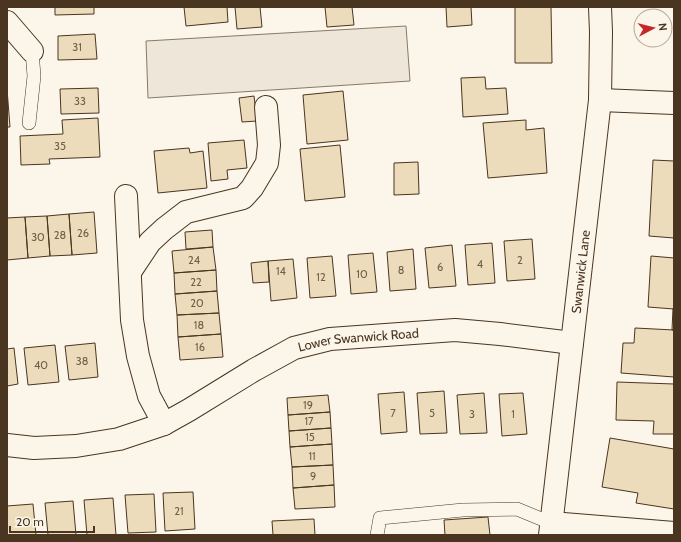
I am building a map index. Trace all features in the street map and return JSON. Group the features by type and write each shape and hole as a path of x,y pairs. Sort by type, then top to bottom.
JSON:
{"street":[{"name":"Swanwick Lane","path":"550,529 600,100 600,7"},
{"path":"7,22 32,51"},
{"path":"600,100 674,103"},
{"path":"130,272 150,242 186,212 243,198 252,188 267,163 269,145 266,107"},
{"path":"126,196 132,320 138,356 149,396 164,424"},
{"name":"Lower Swanwick Road","path":"7,445 34,448 76,446 119,439 164,424 294,348 330,339 456,330 572,343"},
{"path":"550,529 674,533"}],"lane":[{"path":"29,123 34,76 32,51"},
{"path":"378,535 380,518 464,510 518,509 550,529"}],"shaded area":[{"path":"406,26 410,81 148,98 146,41"}],"building":[{"path":"55,7 94,7 94,14 55,15"},
{"path":"184,7 227,7 228,22 186,26"},
{"path":"235,7 260,7 262,27 237,29"},
{"path":"325,7 352,7 354,25 327,27"},
{"path":"446,7 471,7 472,25 447,27"},
{"path":"515,7 551,7 552,63 515,63"},
{"path":"95,34 97,59 58,60 58,36"},
{"path":"485,77 486,89 506,88 508,114 463,117 461,78"},
{"path":"98,88 99,113 61,114 60,89"},
{"path":"7,89 10,127 7,127"},
{"path":"343,91 348,140 307,144 303,95"},
{"path":"254,96 257,121 242,122 239,98"},
{"path":"98,118 100,157 49,159 50,164 21,165 20,136 63,134 62,120"},
{"path":"526,120 526,130 544,128 547,173 488,178 483,123"},
{"path":"244,140 247,168 227,170 228,179 211,181 208,143"},
{"path":"340,145 345,197 305,201 300,149"},
{"path":"189,148 190,153 203,151 207,188 158,193 154,151"},
{"path":"653,160 674,161 674,238 649,236"},
{"path":"418,162 419,194 394,195 394,163"},
{"path":"94,212 97,253 72,255 69,214"},
{"path":"69,214 72,255 50,256 47,216"},
{"path":"47,216 50,256 28,258 25,217"},
{"path":"25,217 28,258 7,260 7,218"},
{"path":"212,230 213,247 186,249 185,232"},
{"path":"532,239 535,279 507,281 504,241"},
{"path":"492,243 495,283 468,285 465,245"},
{"path":"452,245 456,286 429,288 425,248"},
{"path":"213,247 216,270 174,273 172,251"},
{"path":"413,249 416,289 390,291 387,252"},
{"path":"373,253 377,292 351,294 348,255"},
{"path":"332,256 336,296 310,298 307,258"},
{"path":"651,256 674,258 674,309 648,307"},
{"path":"293,259 297,298 271,301 268,261"},
{"path":"268,261 269,282 253,283 251,263"},
{"path":"216,270 217,291 175,294 174,273"},
{"path":"217,291 219,313 177,315 175,294"},
{"path":"673,308 674,330 672,330"},
{"path":"219,313 221,334 178,337 177,315"},
{"path":"635,328 674,330 674,377 621,373 623,343 634,343"},
{"path":"221,334 223,357 180,360 178,337"},
{"path":"95,343 98,377 69,380 65,346"},
{"path":"55,345 59,382 28,385 24,348"},
{"path":"14,348 18,384 7,386 7,349"},
{"path":"617,382 674,384 674,434 653,434 654,421 616,420"},
{"path":"444,391 447,433 420,434 417,393"},
{"path":"404,392 407,432 381,434 378,394"},
{"path":"484,393 487,433 460,434 457,395"},
{"path":"523,393 527,434 502,436 499,394"},
{"path":"328,395 330,412 288,415 287,398"},
{"path":"330,412 331,428 289,431 288,415"},
{"path":"331,428 332,444 290,447 289,431"},
{"path":"610,438 674,449 674,509 636,503 638,493 602,487"},
{"path":"332,444 333,465 292,467 290,447"},
{"path":"333,465 334,485 293,488 292,467"},
{"path":"334,485 335,507 295,509 293,488"},
{"path":"193,492 195,529 165,531 163,493"},
{"path":"154,494 156,532 128,533 125,495"},
{"path":"113,498 116,535 87,535 84,500"},
{"path":"73,501 76,535 48,535 45,503"},
{"path":"33,504 36,535 7,535 7,506"},
{"path":"488,517 490,535 445,535 444,520"},
{"path":"314,519 315,535 273,535 272,521"}]}
